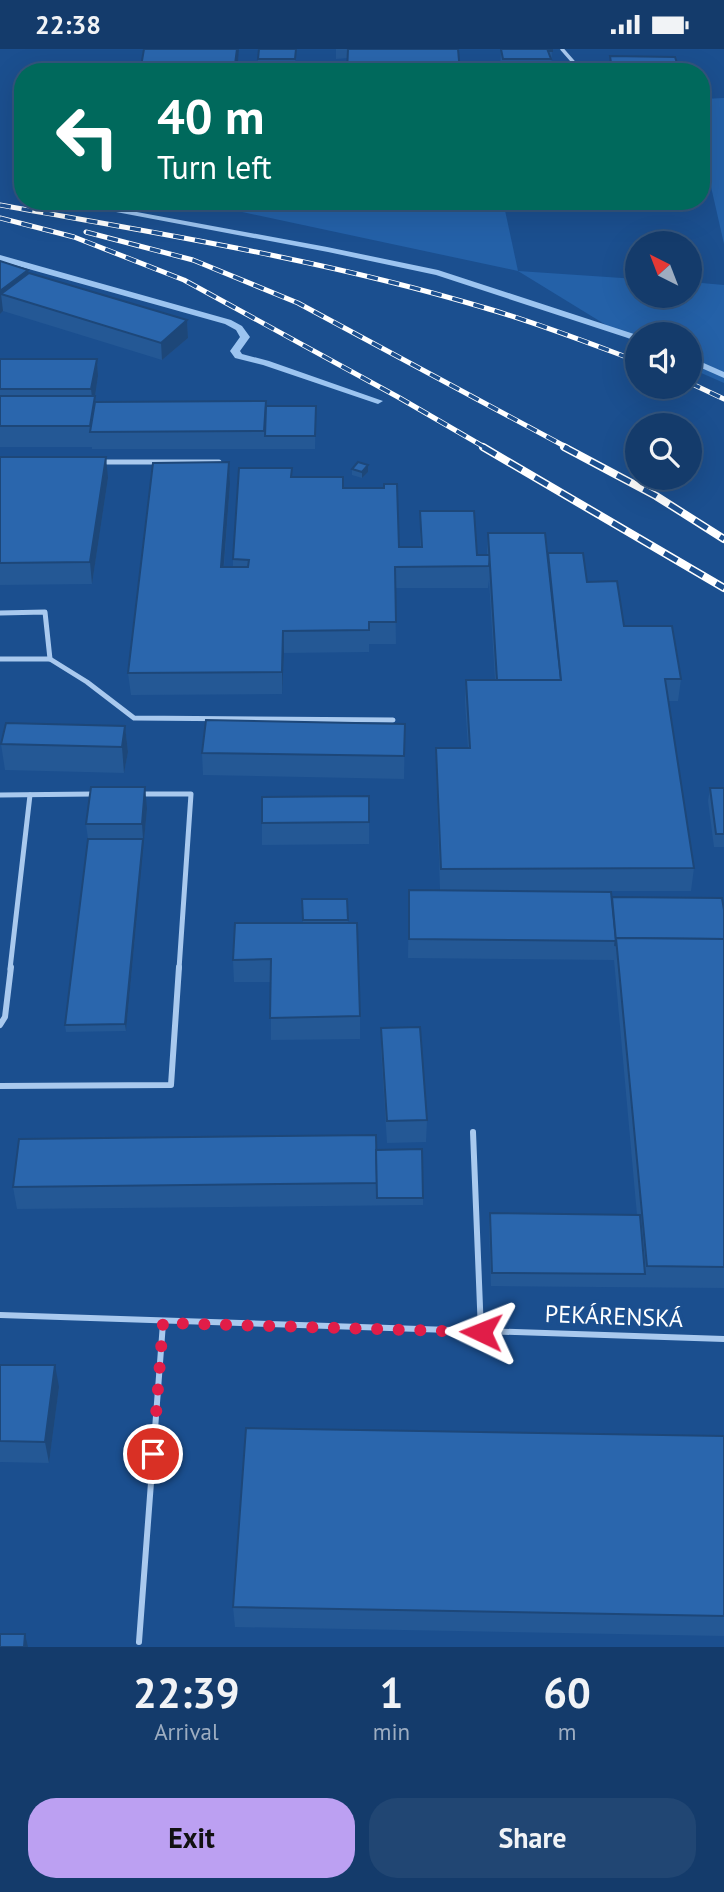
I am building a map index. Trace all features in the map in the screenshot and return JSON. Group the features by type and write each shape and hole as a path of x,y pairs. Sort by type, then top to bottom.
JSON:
{"lane":[{"path":"562,49 573,63"},
{"path":"96,462 219,462"},
{"path":"0,613 45,613 50,659"},
{"path":"0,659 50,659 87,682 134,718 393,720"},
{"path":"0,795 97,794"},
{"path":"0,1086 171,1085 191,794 124,794"},
{"path":"0,1025 5,1017 30,795"},
{"path":"473,1132 481,1332"},
{"name":"PEKÁRENSKÁ","path":"0,1315 163,1323 724,1339"},
{"path":"139,1642 163,1323"}],"shaded area":[{"path":"724,98 724,244 710,182 710,99"},
{"path":"233,210 505,210 518,271"},
{"path":"518,271 625,278 625,308 702,308 702,283 724,285 724,383 702,373 702,322 625,322 625,337"}],"building":[{"path":"144,49 237,49 235,63 142,63"},
{"path":"259,49 296,49 295,59 258,59"},
{"path":"348,49 458,49 459,63 347,63"},
{"path":"501,49 552,51 548,51 551,59 503,59"},
{"path":"610,56 675,57 677,63 611,63"},
{"path":"0,261 28,270 0,291"},
{"path":"29,273 187,320 161,343 1,294"},
{"path":"0,359 97,359 91,389 0,389"},
{"path":"0,396 95,396 90,426 0,426"},
{"path":"266,401 264,431 90,432 95,402"},
{"path":"266,406 316,406 315,436 265,436"},
{"path":"0,457 106,457 90,562 0,563"},
{"path":"229,462 221,567 248,567 249,560 233,559 239,468 292,468 291,477 343,477 343,488 384,488 384,484 397,484 399,547 422,547 420,511 474,511 477,555 490,555 489,566 395,567 396,622 369,622 369,630 283,631 282,672 128,673 153,463"},
{"path":"358,462 368,465 362,472 352,469"},
{"path":"488,533 545,533 561,680 497,680"},
{"path":"548,553 583,553 587,582 617,581 624,626 672,626 681,679 665,679 694,868 441,869 436,748 470,748 466,680 561,680"},
{"path":"206,720 405,724 404,756 202,753"},
{"path":"6,723 125,726 122,747 1,744"},
{"path":"91,787 145,787 142,824 86,824"},
{"path":"710,788 724,788 724,834 716,834"},
{"path":"369,796 369,822 262,823 262,797"},
{"path":"88,839 143,839 125,1024 65,1025"},
{"path":"409,890 611,892 616,941 409,939"},
{"path":"612,897 722,898 724,939 616,939"},
{"path":"302,899 347,899 348,920 303,920"},
{"path":"235,923 357,923 360,1016 270,1018 271,959 233,960"},
{"path":"616,938 724,939 724,1267 647,1266"},
{"path":"420,1027 427,1120 387,1121 381,1028"},
{"path":"376,1135 377,1183 13,1187 19,1139"},
{"path":"422,1149 423,1198 377,1198 376,1150"},
{"path":"490,1213 640,1215 645,1274 492,1273"},
{"path":"0,1365 55,1365 45,1442 0,1441"},
{"path":"246,1428 724,1436 724,1616 233,1607"},
{"path":"0,1634 25,1634 24,1647 0,1647"}],"waterway":[{"path":"111,210 327,250"},
{"path":"331,251 438,273 625,334"},
{"path":"0,258 228,322 239,328 245,337 235,351 238,356 378,401"},
{"path":"702,365 724,375"}],"railway":[{"path":"0,205 14,208"},
{"path":"28,210 242,249 363,275 502,313 625,357"},
{"path":"0,218 74,237 184,280 486,448"},
{"path":"86,232 193,260 298,303 568,448"},
{"path":"702,389 724,399"},
{"path":"483,447 724,588"},
{"path":"564,447 656,496 724,539"}],"route":[{"path":"153,1454 163,1323 481,1332"}]}
